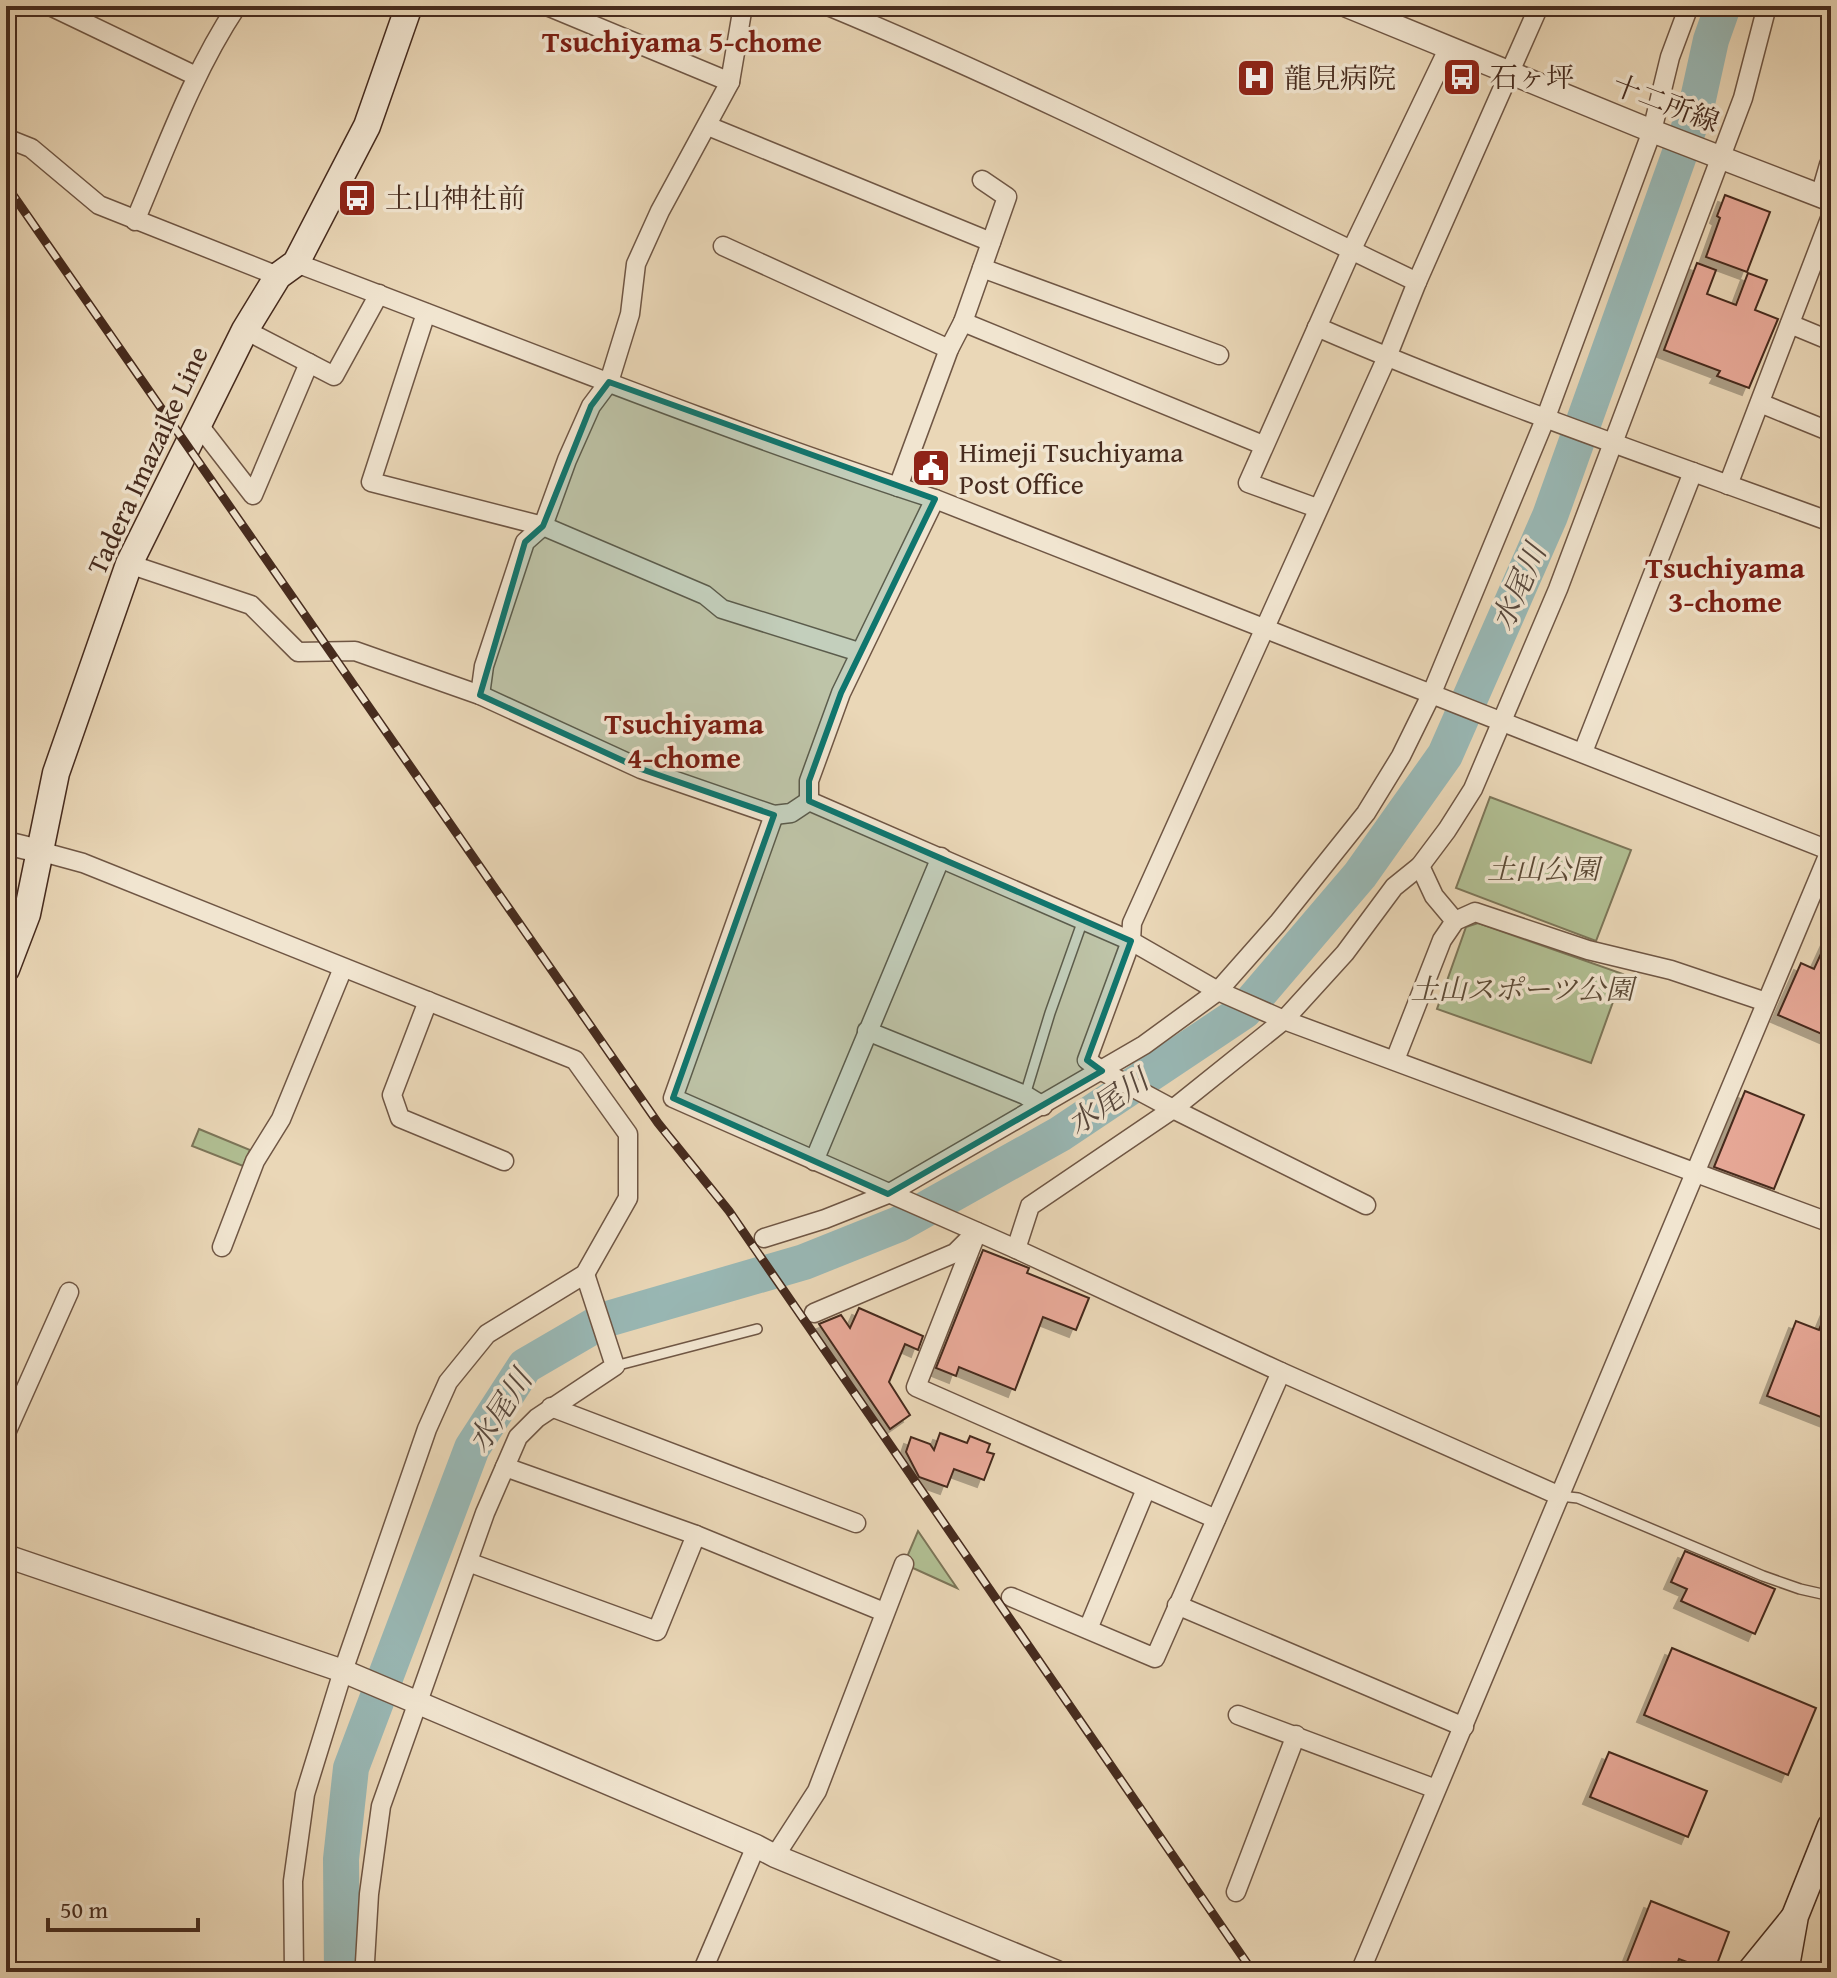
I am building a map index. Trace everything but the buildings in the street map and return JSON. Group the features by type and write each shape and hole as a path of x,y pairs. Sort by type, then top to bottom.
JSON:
{"main road":[{"name":"Tadera Imazaike Line","path":"6,969 27,914 56,773 129,564 245,330 287,269 367,126 409,6"},
{"path":"1785,1972 1795,1916 1831,1826"},
{"path":"1750,1972 1795,1916"}],"street":[{"path":"50,6 196,76"},
{"path":"135,221 196,76 213,42 237,6"},
{"path":"547,6 730,82"},
{"path":"480,695 484,666 525,542 543,526 585,420 609,382 630,314 636,264 660,211 730,82 743,6"},
{"path":"828,6 908,39 1417,282"},
{"name":"十二所線","path":"1347,6 1720,156 1828,204"},
{"path":"1366,1205 1173,1109 1087,1060 1131,941 1132,923 1387,357 1539,6"},
{"path":"764,1238 825,1219 888,1194 1144,1045 1218,991 1278,923 1366,813 1401,756 1431,695 1546,417 1652,131 1670,57 1689,6"},
{"path":"1016,1249 1030,1206 1173,1109 1284,1020 1345,953 1394,887 1420,866 1473,789 1558,589 1743,98 1767,6"},
{"path":"1317,508 1248,483 1351,251 1449,47"},
{"path":"708,126 991,242"},
{"path":"6,138 31,148 99,205 135,221 287,269 379,294 609,382 935,499 1830,851 1360,1972"},
{"path":"1728,485 1790,324 1828,204 1831,165"},
{"path":"898,487 949,349 963,322 1007,197 982,180"},
{"path":"723,246 949,349"},
{"path":"982,268 1219,355"},
{"path":"245,330 334,376 379,294"},
{"path":"426,313 371,482 543,526 705,595 722,609 859,652"},
{"path":"963,322 1263,445"},
{"path":"1790,324 1831,341"},
{"path":"1317,327 1613,444 1831,522"},
{"path":"198,424 253,495 309,363"},
{"path":"1760,403 1831,432"},
{"path":"1583,752 1693,472"},
{"path":"809,801 809,781 859,652 935,499"},
{"path":"129,564 251,605 298,652 355,651 480,695 641,769 774,815 791,813 809,801"},
{"path":"809,801 1131,941 1218,991 1284,1020 1831,1223"},
{"path":"774,815 673,1098 1016,1249 1281,1372 1560,1496"},
{"path":"6,843 83,863 575,1060 628,1134 628,1198 585,1274 487,1334 448,1382 427,1429 343,1671 305,1794 293,1881 294,1972"},
{"path":"814,1161 941,857"},
{"path":"1420,866 1434,896 1455,921"},
{"path":"1395,1060 1442,940 1455,921 1475,912 1588,950 1671,970 1766,1002"},
{"path":"222,1247 255,1161 281,1119 343,968"},
{"path":"428,1001 392,1095 400,1118 504,1161"},
{"path":"867,1031 1025,1095 1043,1106"},
{"path":"814,1313 955,1253 977,1232"},
{"path":"977,1232 916,1387 1216,1519"},
{"path":"367,1972 369,1894 381,1806 485,1513 518,1437 551,1407 615,1366 585,1274"},
{"path":"6,1433 69,1292"},
{"path":"1011,1597 1155,1658 1281,1372"},
{"path":"551,1407 856,1523"},
{"path":"505,1467 696,1535 884,1612"},
{"path":"1088,1629 1146,1489"},
{"path":"468,1562 657,1631 696,1535"},
{"path":"6,1556 343,1671 1057,1972"},
{"path":"702,1972 766,1851 817,1791 904,1564"},
{"path":"1177,1605 1464,1727"},
{"path":"1238,1715 1436,1789"},
{"path":"1236,1892 1296,1735"}],"lane":[{"path":"1025,1095 1083,920"},
{"path":"615,1366 757,1329"},
{"path":"1560,1496 1578,1498 1763,1576 1831,1596"}],"highlighted area":[{"path":"609,382 935,499 841,693 809,781 809,801 1131,941 1087,1060 1102,1071 888,1194 673,1098 774,815 641,769 480,695 525,542 543,526 591,406"}],"green space":[{"name":"土山公園","path":"1490,797 1631,850 1596,941 1456,888"},
{"name":"土山スポーツ公園","path":"1478,923 1623,974 1591,1063 1437,1009 1466,927"},
{"path":"199,1129 250,1150 243,1166 192,1146"},
{"path":"918,1531 957,1588 904,1564"}],"waterway":[{"name":"水尾川","path":"342,1972 341,1859 351,1768 472,1448 525,1366 604,1320 804,1262 899,1224 1060,1134 1244,1011 1360,875 1445,755 1550,516 1696,108 1711,40 1723,6"}],"railway":[{"path":"6,185 658,1123 729,1211 1253,1972"}],"place":[{"name":"石ヶ坪","path":"1462,77"},
{"name":"龍見病院","path":"1256,78"},
{"name":"土山神社前","path":"357,198"},
{"name":"Himeji Tsuchiyama Post Office","path":"931,468"}],"district":[{"name":"Tsuchiyama 5-chome","path":"682,42"},
{"name":"Tsuchiyama 3-chome","path":"1725,585"},
{"name":"Tsuchiyama 4-chome","path":"684,741"}]}
